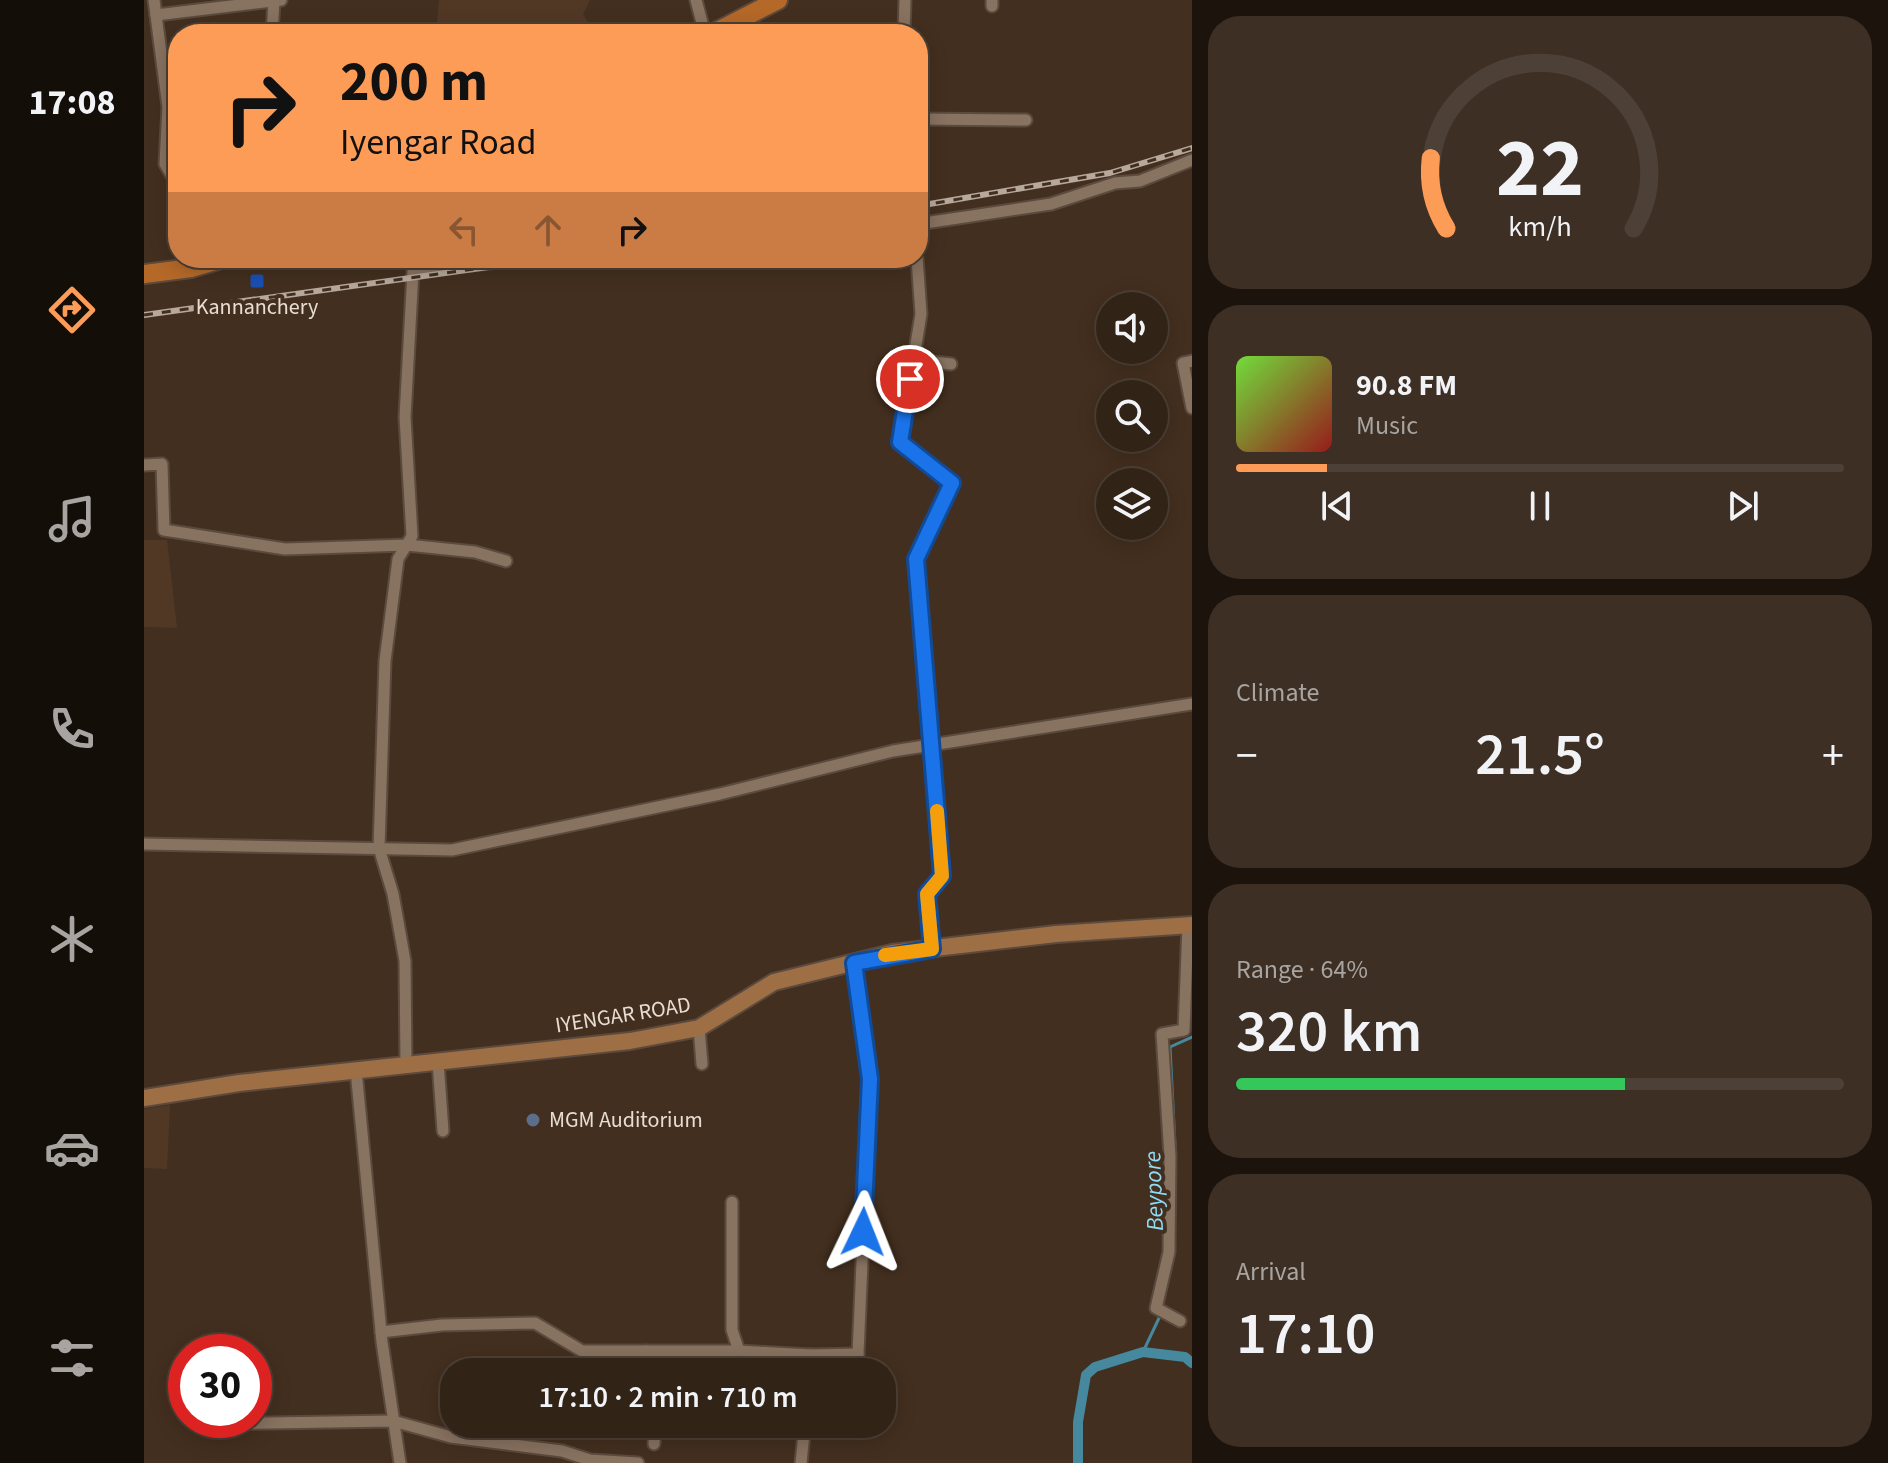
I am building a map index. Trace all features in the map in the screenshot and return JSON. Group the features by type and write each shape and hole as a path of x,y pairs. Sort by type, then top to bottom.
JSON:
{"main road":[{"path":"731,24 778,0"},
{"path":"144,274 170,268"},
{"name":"IYENGAR ROAD","path":"144,1098 239,1083 630,1041 699,1028 774,982 854,963 932,949 1056,934 1190,925"}],"street":[{"path":"154,0 168,107 165,164 168,169"},
{"path":"156,15 281,0"},
{"path":"696,0 702,24"},
{"path":"904,24 905,0"},
{"path":"273,24 274,1"},
{"path":"928,119 1026,120"},
{"path":"928,222 1051,204 1115,183 1140,181 1192,160"},
{"path":"406,1065 405,961 393,894 379,848 385,661 398,559 412,536 405,417 413,271 442,268"},
{"path":"918,268 921,314 900,442 952,483 916,559 942,876 927,894 932,949"},
{"path":"913,360 951,364"},
{"path":"1192,361 1183,363 1192,408"},
{"path":"144,465 162,464 164,530 285,549 407,545 475,552 506,561"},
{"path":"144,844 452,850 720,794 931,744 1192,704"},
{"path":"1180,1321 1156,1308 1169,1252 1170,1156 1162,1034 1184,1030 1190,925"},
{"path":"854,963 870,1079 858,1358"},
{"path":"699,1028 702,1064"},
{"path":"438,1062 443,1131"},
{"path":"356,1070 381,1332 400,1463"},
{"path":"732,1202 732,1330 739,1351"},
{"path":"381,1332 442,1325 535,1323 582,1351 858,1354"},
{"path":"646,1351 649,1358"},
{"path":"272,1423 393,1421 451,1437 562,1451 590,1460 638,1463"},
{"path":"654,1438 654,1444"},
{"path":"801,1463 804,1438"}],"shaded area":[{"path":"439,0 590,0 583,14 589,24 437,24"},
{"path":"144,540 167,540 177,628 144,627"},
{"path":"170,1105 167,1169 144,1168 144,1109"}],"waterway":[{"name":"Beypore","path":"1175,1146 1170,1047 1192,1037"},
{"name":"Beypore","path":"1174,1250 1175,1154"},
{"name":"Beypore","path":"1162,1308 1171,1265"},
{"name":"Beypore","path":"1143,1352 1160,1316"},
{"name":"Beypore","path":"1078,1463 1078,1422 1086,1375 1095,1367 1143,1352 1185,1357 1192,1363"}],"railway":[{"path":"928,204 1110,173 1192,148"},
{"path":"144,315 481,268"}],"slow traffic":[{"path":"885,955 932,949 927,894 942,876 937,811"}],"place":[{"name":"Kannanchery","path":"257,281"},
{"name":"MGM Auditorium","path":"533,1120"}],"route":[{"path":"863,1232 870,1079 854,963 892,953 932,949 927,894 942,876 916,559 952,483 900,442 910,379"}]}
